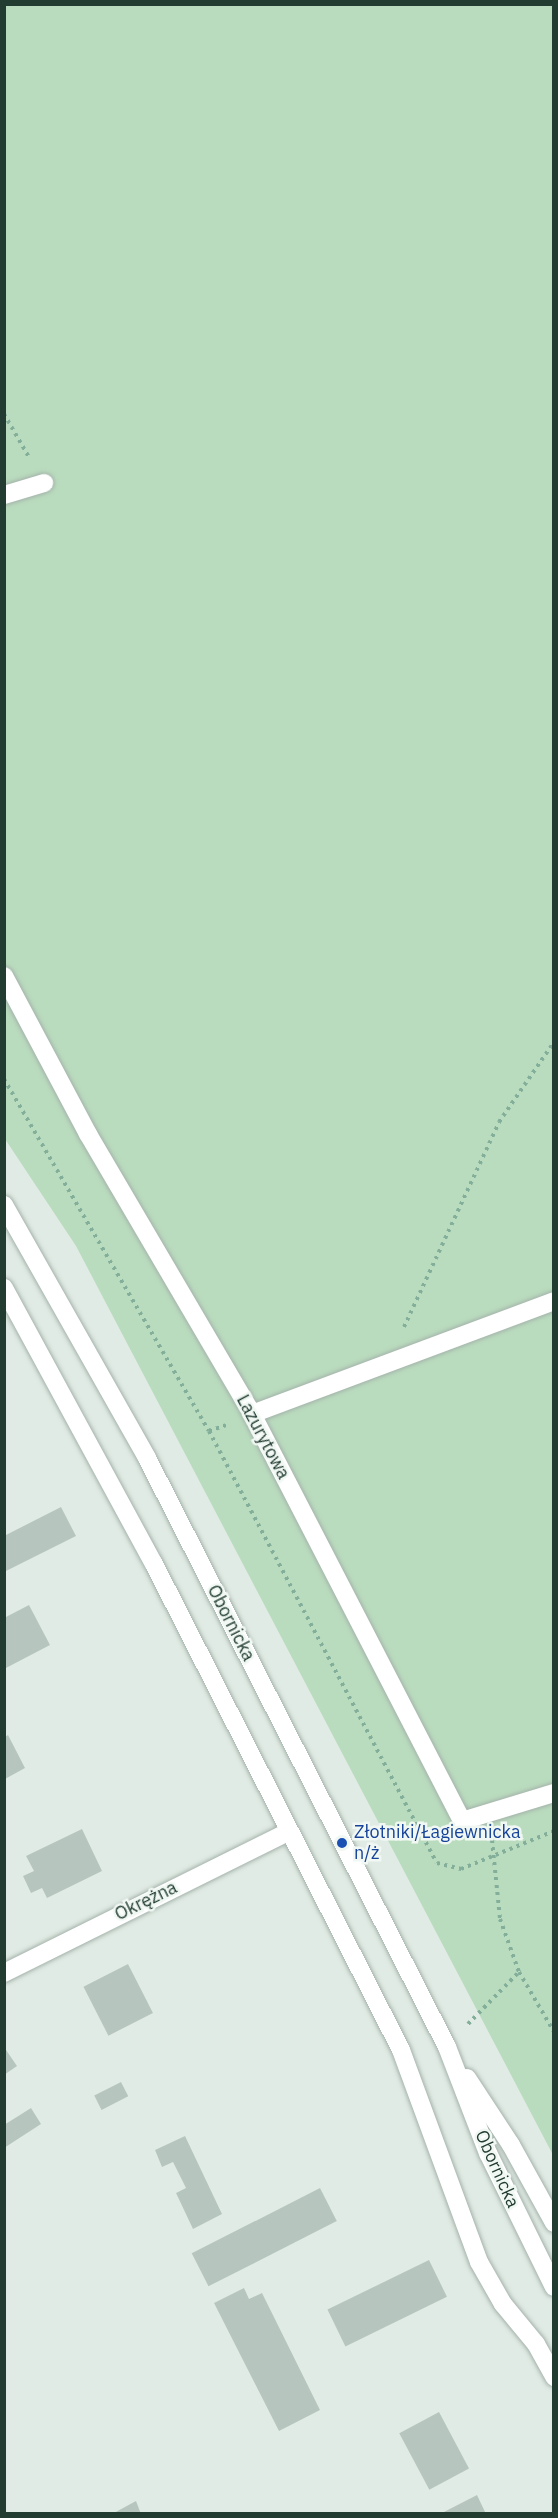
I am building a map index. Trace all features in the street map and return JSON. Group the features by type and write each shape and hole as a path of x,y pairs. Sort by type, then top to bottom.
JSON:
{"street":[{"path":"4,495 44,483"},
{"name":"Lazurytowa","path":"4,976 88,1134 252,1414 462,1821 554,1793"},
{"name":"Obornicka","path":"4,1204 147,1458 447,2047 488,2153 554,2288"},
{"path":"4,1288 143,1543 288,1832 401,2050 479,2262 503,2304 536,2344 554,2377"},
{"path":"252,1414 554,1301"},
{"name":"Okrężna","path":"4,1973 288,1832"},
{"name":"Obornicka","path":"447,2047 511,2145 554,2223"}],"path":[{"path":"4,414 44,483"},
{"path":"387,1364 499,1122 554,1042"},
{"path":"4,1079 209,1431 437,1863 461,1869 554,1831"},
{"path":"492,1812 492,1856 500,1919 519,1972 554,2032"},
{"path":"468,2024 519,1972"}],"green space":[{"path":"4,5 553,5 553,2155 76,1246 5,1139"}],"building":[{"path":"61,1507 76,1536 4,1572 4,1536"},
{"path":"29,1605 50,1645 4,1669 4,1618"},
{"path":"8,1735 25,1768 5,1779 5,1737"},
{"path":"82,1829 102,1871 47,1898 42,1888 31,1893 23,1876 34,1871 26,1856"},
{"path":"128,1964 153,2013 108,2036 83,1987"},
{"path":"4,2047 17,2066 4,2075"},
{"path":"121,2082 128,2096 102,2110 94,2096"},
{"path":"31,2108 41,2124 4,2148 4,2125"},
{"path":"185,2136 222,2214 193,2229 176,2193 186,2188 173,2162 162,2167 155,2150"},
{"path":"320,2188 337,2221 208,2286 192,2253"},
{"path":"429,2260 447,2297 345,2346 327,2310"},
{"path":"244,2288 249,2299 262,2293 320,2410 279,2431 214,2303"},
{"path":"439,2412 469,2469 429,2490 399,2433"},
{"path":"477,2495 486,2514 440,2514"},
{"path":"136,2501 141,2514 112,2514"}],"place":[{"name":"Złotniki/Łagiewnicka n/ż","path":"342,1843"}]}
